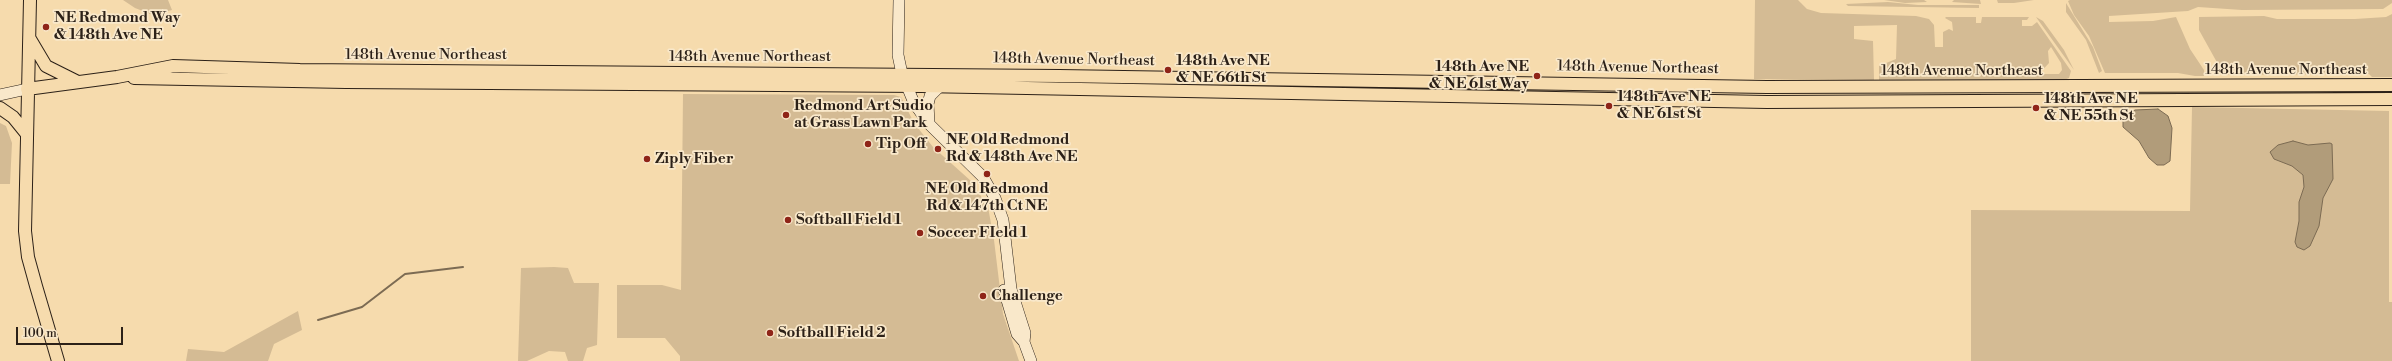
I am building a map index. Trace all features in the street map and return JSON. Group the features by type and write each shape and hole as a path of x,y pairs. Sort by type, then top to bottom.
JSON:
{"main road":[{"path":"30,0 25,231 28,257 58,361"},
{"path":"899,0 898,55 902,74 914,103 930,124 986,180 995,198 1003,220 1011,289 1025,333 1024,342 1031,361"},
{"path":"29,36 46,66 76,81"},
{"name":"148th Avenue Northeast","path":"0,95 76,81 117,77 173,66 307,70 902,74 1775,87 2392,86"},
{"name":"148th Avenue Northeast","path":"117,77 354,82 907,86 1767,102 2392,99"},
{"path":"930,124 928,104 930,96 939,87"},
{"path":"0,108 13,117 26,133"}],"shaded area":[{"path":"123,0 168,0 172,10 153,15 135,8"},
{"path":"1755,0 1798,0 1807,9 1821,13 1916,16 1929,19 1934,25 1935,47 1943,47 1943,32 1949,29 1953,31 1952,22 1945,18 1946,17 1976,17 1976,23 1981,23 1982,17 2029,17 2027,20 2022,20 2022,26 2032,26 2037,22 2071,71 2069,78 2064,80 1879,80 1879,66 1896,59 1897,25 1854,26 1854,39 1873,41 1874,80 1754,79","holes":["2051,47 2061,63 2062,70 2059,74 2039,74 2049,63 2048,51"]},
{"path":"1884,0 1924,0 1927,2 1905,3"},
{"path":"1954,0 1980,0 1981,4 1952,2"},
{"path":"1997,0 2034,0 2014,3 1998,3"},
{"path":"2392,0 2392,3 2383,9 2242,10 2198,7 2188,11 2109,16 2109,22 2153,21 2176,17 2190,49 2204,70 2204,76 2195,76 2178,73 2105,73 2089,36 2074,15 2068,1"},
{"path":"1888,2 1918,5 1979,5 1979,8 1848,6 1846,4"},
{"path":"2066,3 2093,47 2102,71 2099,73 2086,40 2066,12"},
{"path":"2392,14 2392,77 2372,77 2369,74 2216,75 2216,68 2219,66 2199,30 2199,17 2264,16 2277,19 2355,19 2386,17"},
{"path":"2036,17 2043,21 2064,50 2074,70"},
{"path":"2333,78 2333,80 2216,79"},
{"path":"683,94 894,95 901,97 914,123 933,147 971,181 988,207 994,240 1003,314 1019,361 680,361 680,356 665,338 617,338 617,285 662,285 681,290"},
{"path":"2192,107 2389,111 2389,302 2392,302 2392,361 1971,361 1971,210 2190,211"},
{"path":"2158,109 2168,116 2172,128 2170,161 2164,165 2157,165 2149,158 2139,141 2123,127 2123,117 2135,110"},
{"path":"0,123 6,126 12,143 10,184 0,184"},
{"path":"2293,141 2308,145 2332,144 2333,179 2323,198 2319,226 2310,246 2304,250 2297,247 2295,242 2299,221 2299,202 2304,187 2303,175 2292,166 2274,159 2270,152 2278,145"},
{"path":"521,268 568,268 574,283 599,283 597,345 587,348 583,361 568,361 565,352 549,351 527,361 518,361"},
{"path":"298,311 302,330 274,344 268,361 186,361 188,349 224,352"}],"waterway":[{"path":"318,320 362,307 405,274 463,267"}],"place":[{"name":"NE Redmond Way & 148th Ave NE","path":"46,27"},
{"name":"148th Ave NE & NE 66th St","path":"1168,70"},
{"name":"148th Ave NE & NE 61st Way","path":"1537,76"},
{"name":"148th Ave NE & NE 61st St","path":"1609,106"},
{"name":"148th Ave NE & NE 55th St","path":"2036,108"},
{"name":"Redmond Art Sudio at Grass Lawn Park","path":"786,115"},
{"name":"Tip Off","path":"868,144"},
{"name":"NE Old Redmond Rd & 148th Ave NE","path":"938,149"},
{"name":"Ziply Fiber","path":"647,159"},
{"name":"NE Old Redmond Rd & 147th Ct NE","path":"987,174"},
{"name":"Softball Field 1","path":"788,220"},
{"name":"Soccer FIeld 1","path":"920,233"},
{"name":"Challenge","path":"983,296"},
{"name":"Softball Field 2","path":"770,333"}]}
